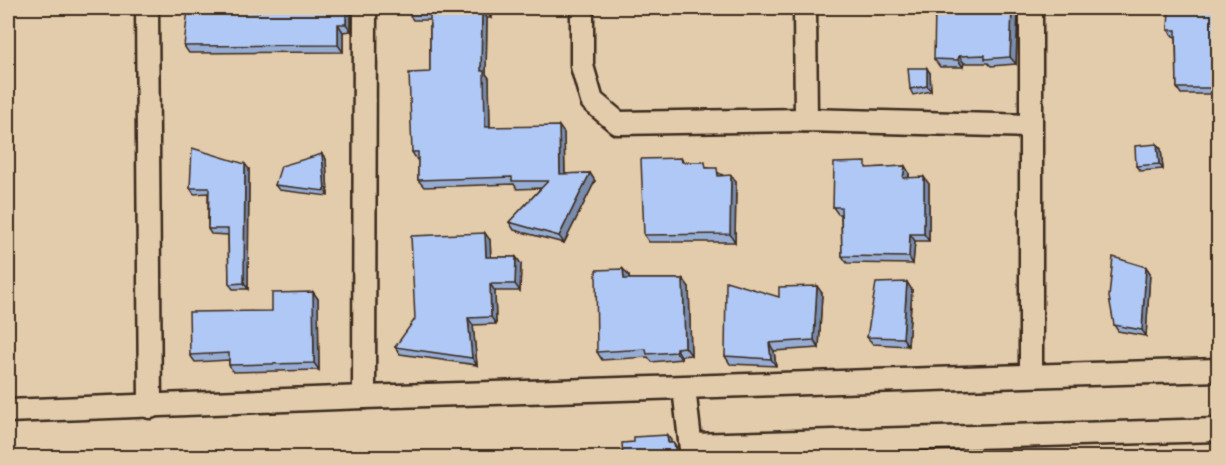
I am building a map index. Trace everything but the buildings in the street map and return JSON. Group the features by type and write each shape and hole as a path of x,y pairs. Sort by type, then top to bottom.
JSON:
{"street":[{"path":"147,8 150,406"},
{"path":"364,397 366,8"},
{"path":"582,8 582,66 592,101 618,123 806,120 1030,126"},
{"path":"805,8 806,120"},
{"path":"1031,8 1031,375"},
{"path":"8,411 364,397 1218,370"},
{"path":"684,388 691,451 1218,430"}]}
